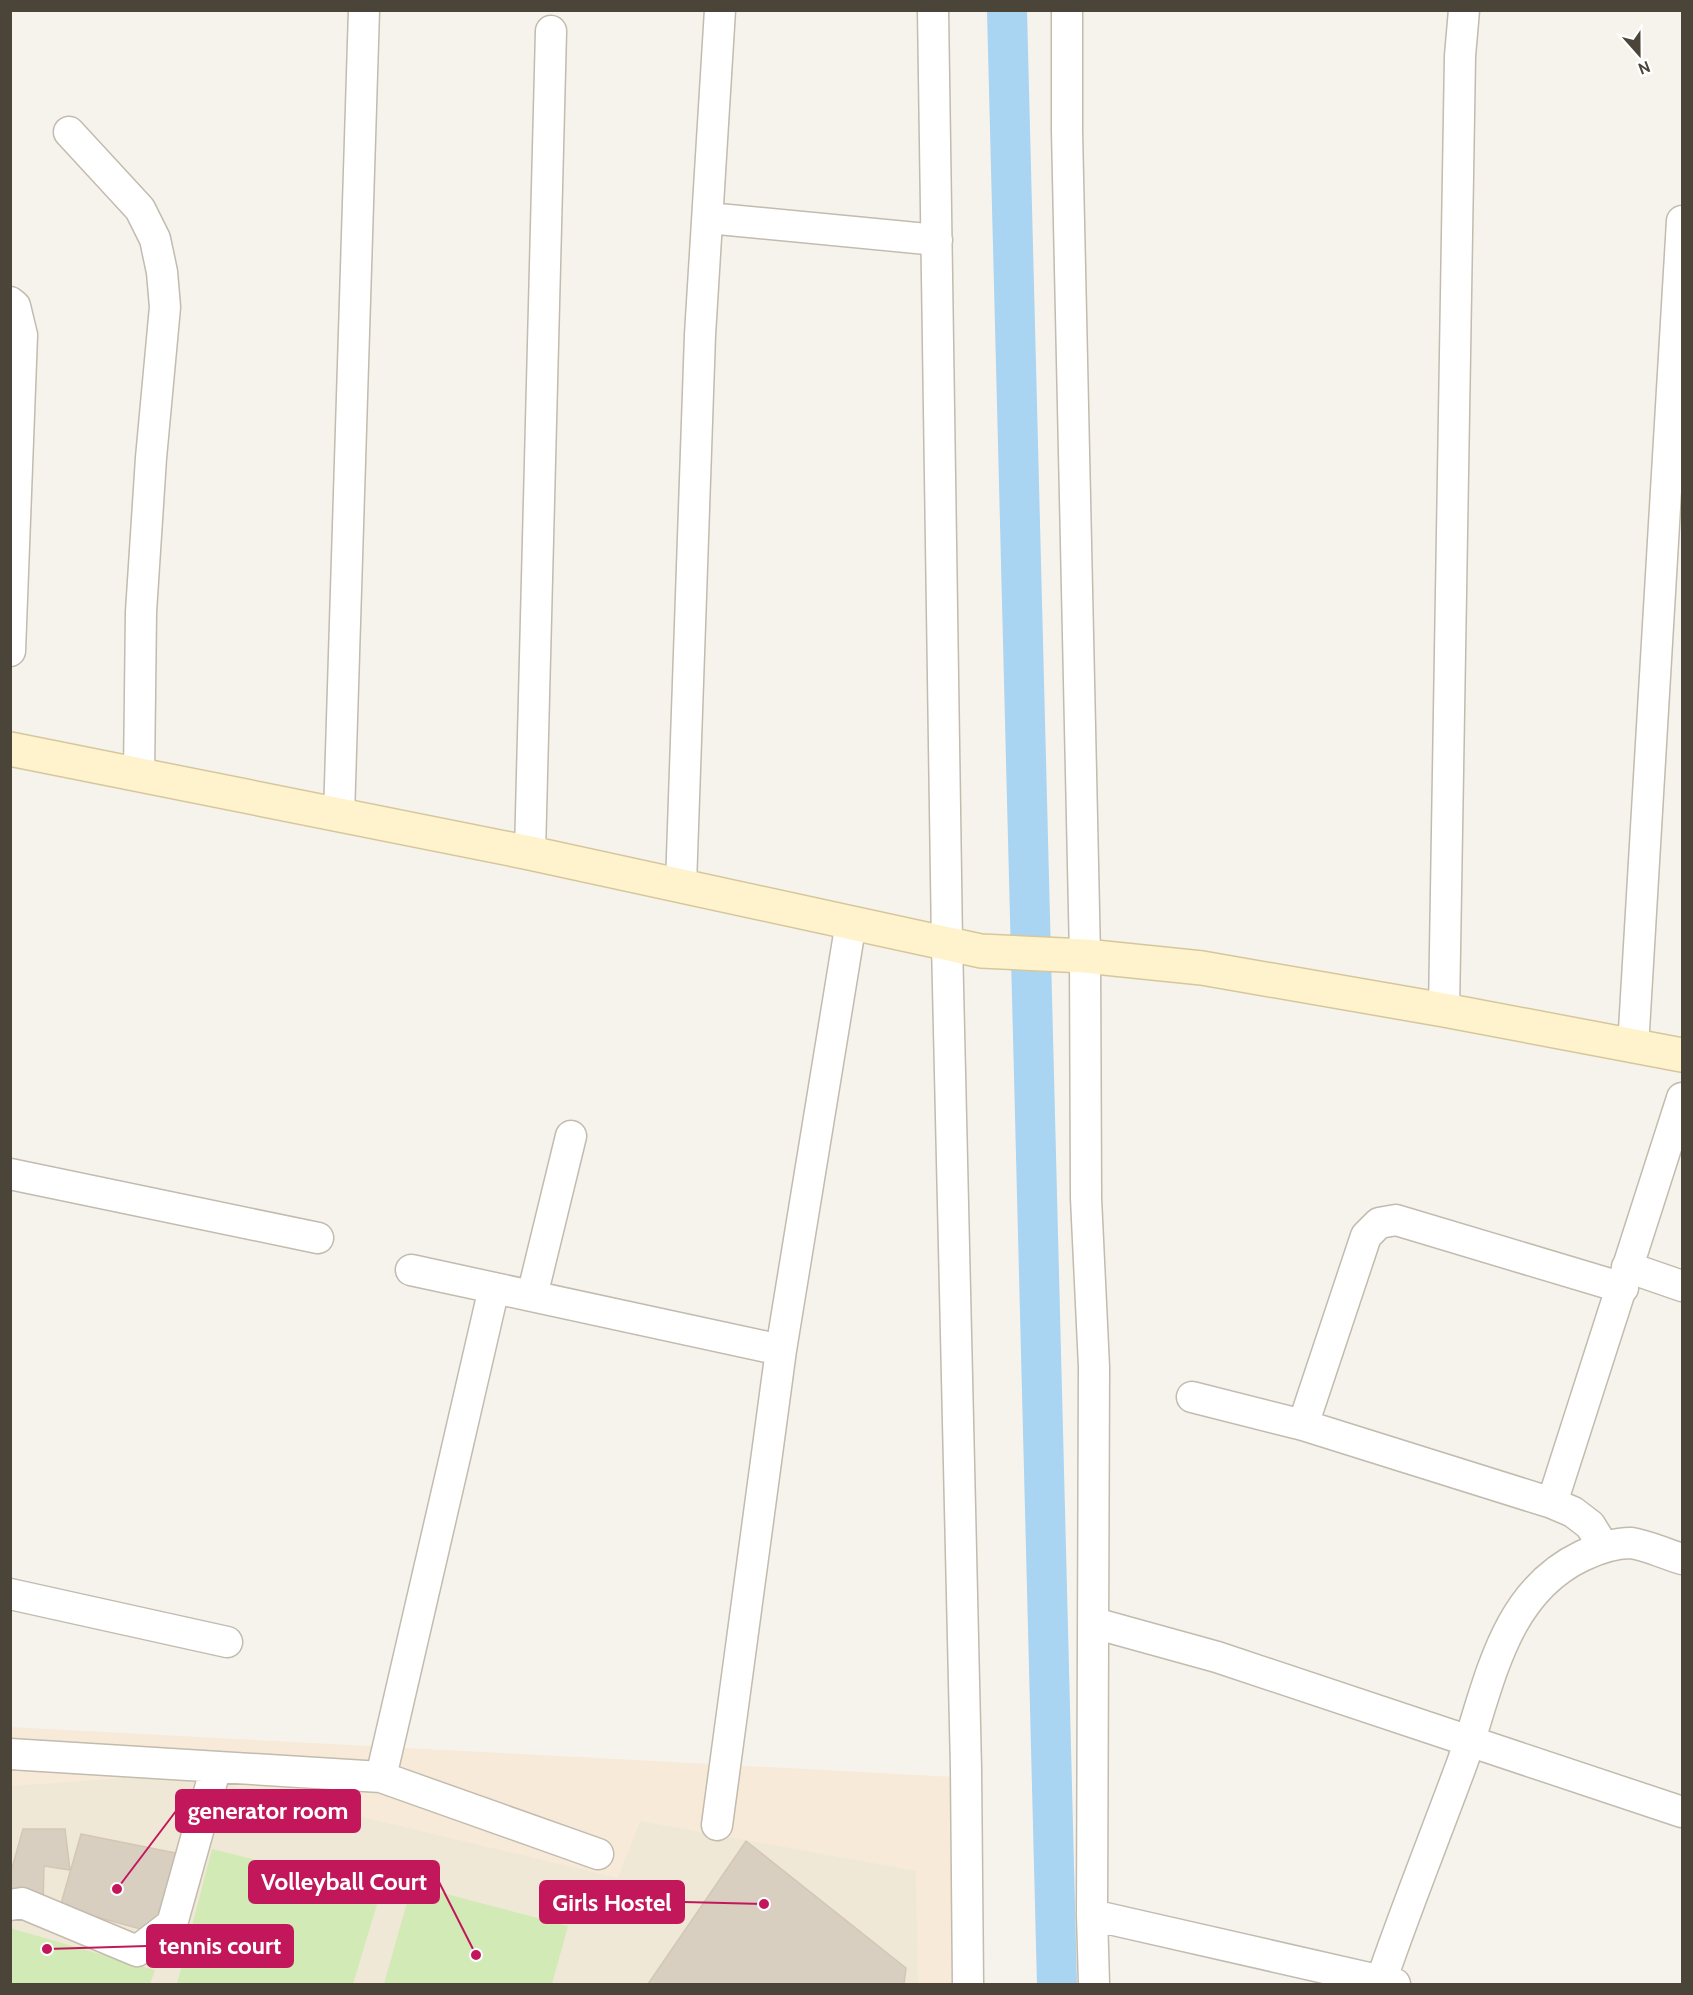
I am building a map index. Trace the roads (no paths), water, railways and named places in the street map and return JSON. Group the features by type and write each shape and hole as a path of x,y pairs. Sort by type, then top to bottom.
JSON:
{"street":[{"path":"339,816 364,10"},
{"path":"681,885 700,335 720,10"},
{"path":"933,10 947,943 969,1984"},
{"path":"1067,10 1071,956 1094,1367 1092,1915 1094,1984"},
{"path":"1444,1010 1459,68 1464,10"},
{"path":"530,853 551,31"},
{"path":"69,132 140,209 155,239 162,272 165,307 151,458 141,612 139,775"},
{"path":"708,218 936,240"},
{"path":"1633,1047 1683,221"},
{"path":"10,302 15,306 22,335 10,651"},
{"path":"10,749 530,853 981,951 1071,956 1202,968 1683,1055"},
{"path":"717,1825 781,1350 851,922"},
{"path":"1552,1503 1683,1098"},
{"path":"532,1296 571,1136"},
{"path":"10,1174 318,1238"},
{"path":"1303,1425 1366,1236 1379,1223 1396,1220 1625,1278 1683,1286"},
{"path":"411,1270 781,1350"},
{"path":"381,1777 494,1288"},
{"path":"1192,1397 1303,1425 1552,1503 1573,1512 1590,1525 1603,1546"},
{"path":"1092,1915 1385,1983 1470,1742 1489,1674 1516,1614 1539,1587 1572,1561 1603,1546 1631,1543 1683,1559"},
{"path":"10,1594 227,1642"},
{"path":"1094,1623 1217,1657 1323,1691 1683,1812"},
{"path":"10,1754 381,1777 598,1854"},
{"path":"10,1905 22,1903 137,1951 172,1924 216,1767"}],"waterway":[{"path":"1007,10 1057,1984"}],"place":[{"name":"generator room","path":"117,1889"},
{"name":"Girls Hostel","path":"764,1904"},
{"name":"tennis court","path":"47,1949"},
{"name":"Volleyball Court","path":"476,1955"}]}
